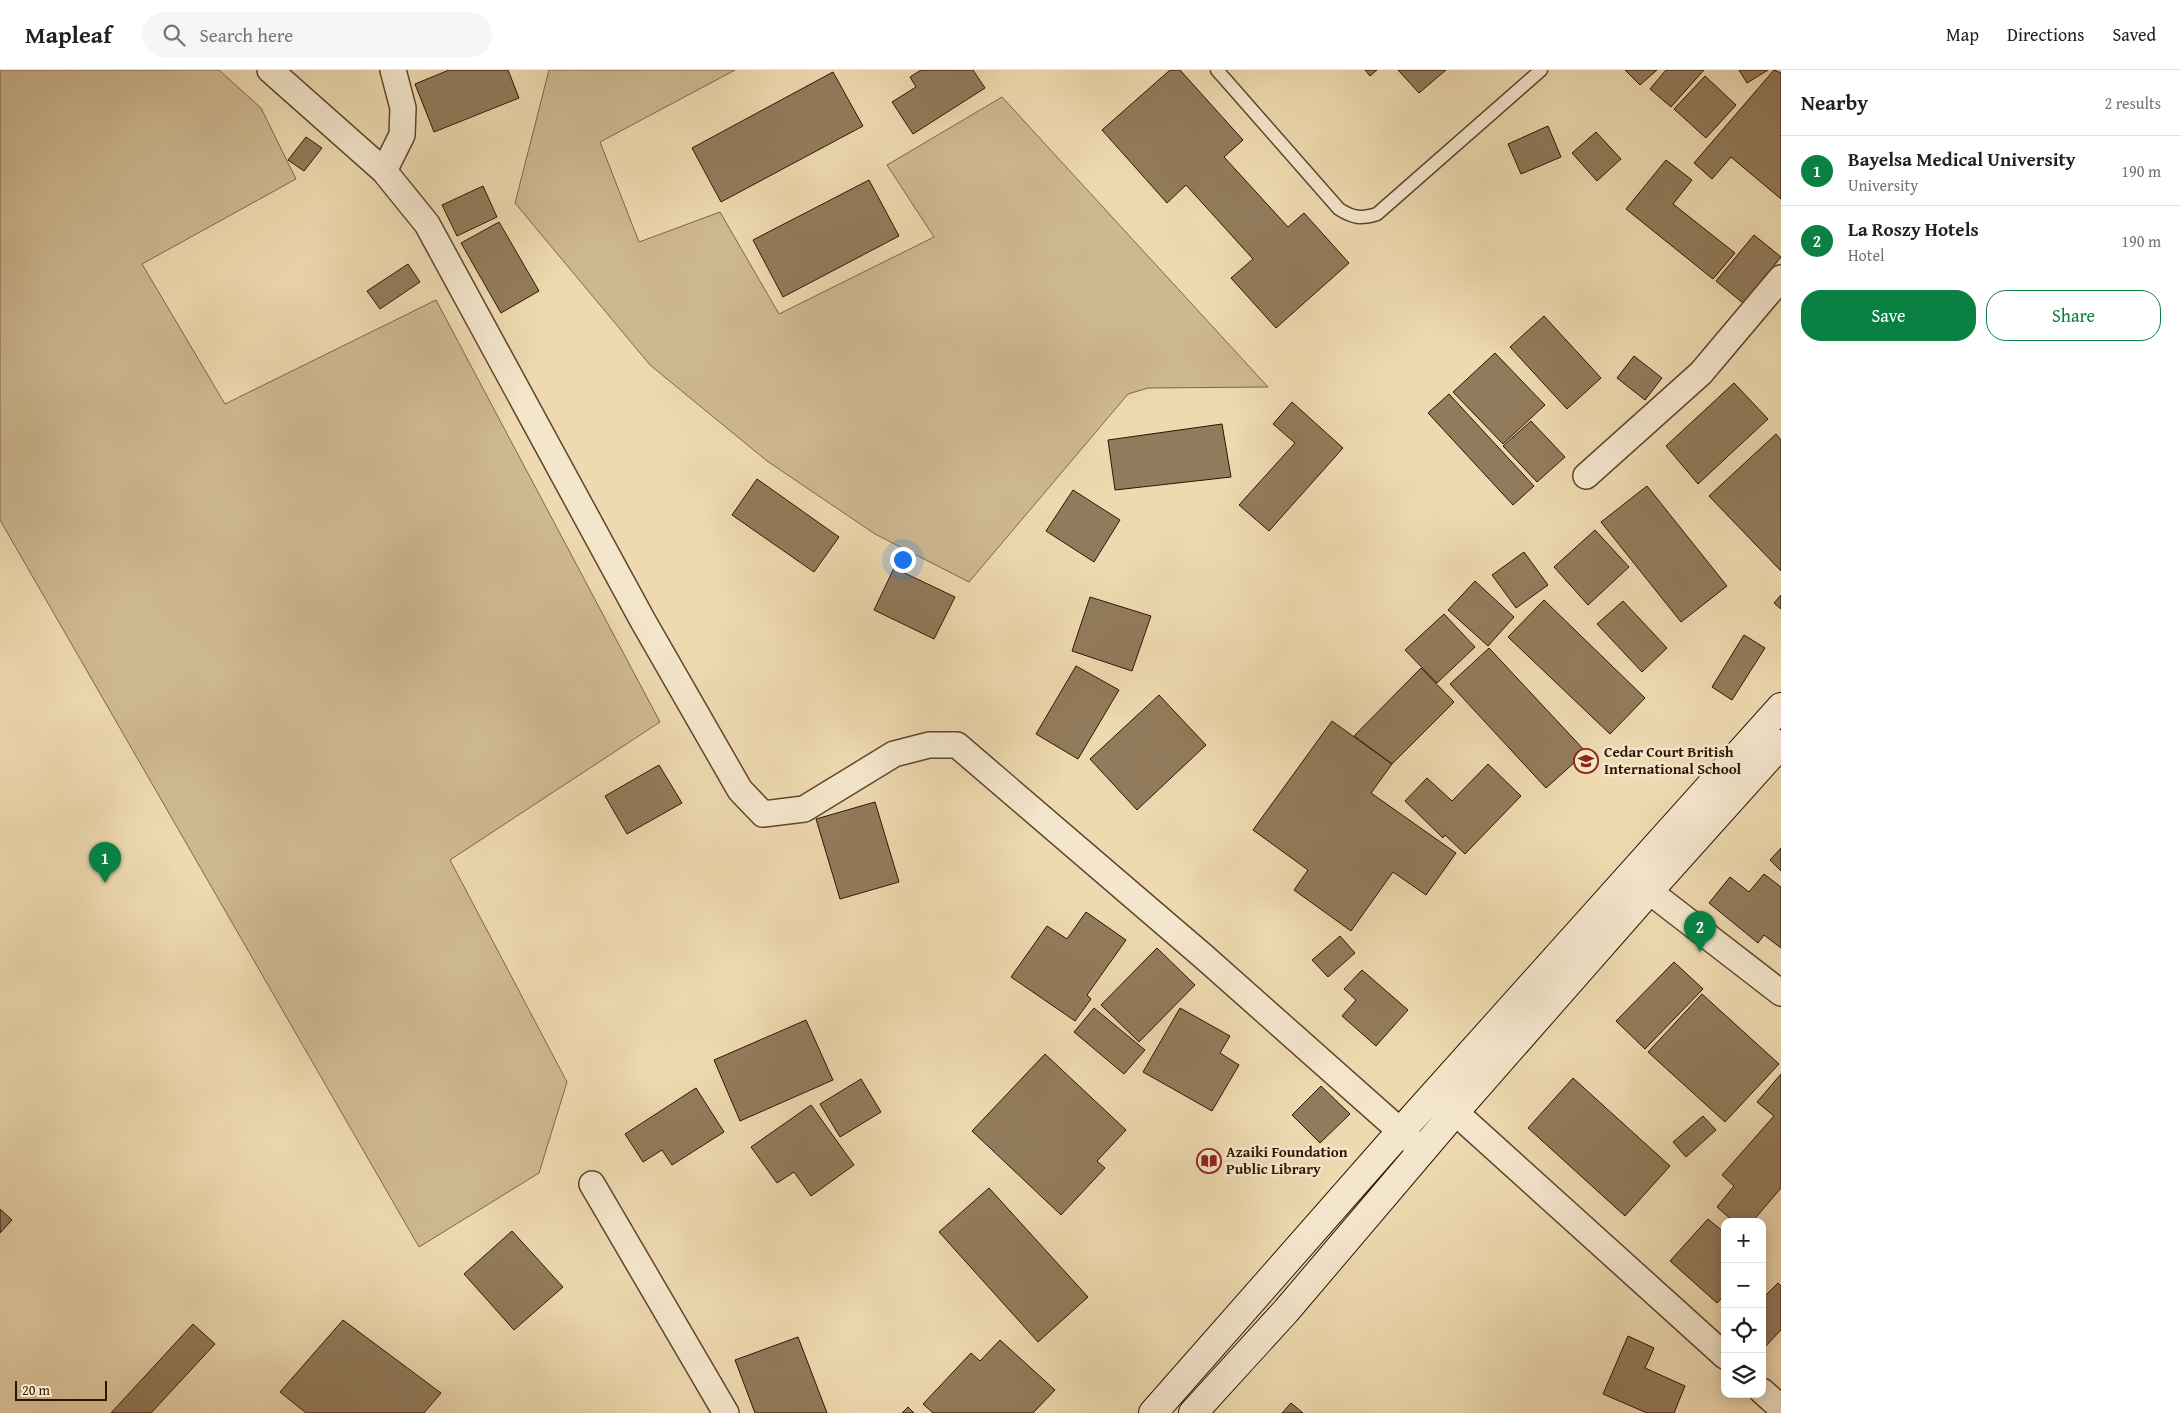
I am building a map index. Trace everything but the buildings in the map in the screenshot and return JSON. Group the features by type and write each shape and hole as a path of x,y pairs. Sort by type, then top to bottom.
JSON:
{"street":[{"path":"270,70 384,171 427,224 643,621 740,790 763,814 804,809 894,754 929,745 957,746 1203,956 1422,1150"},
{"path":"384,171 402,135 403,108 393,70"},
{"path":"1586,476 1701,373 1781,278"},
{"path":"1153,1413 1401,1131 1781,707"},
{"path":"1193,1413 1286,1311 1455,1112 1781,744"},
{"path":"1649,891 1781,993"},
{"path":"1455,1112 1722,1353"},
{"path":"592,1184 726,1413"},
{"path":"1766,1395 1781,1408"}],"lane":[{"path":"1217,70 1339,209 1351,216 1362,218 1377,214 1540,70"}],"shaded area":[{"path":"0,70 219,70 261,108 296,179 142,264 225,404 436,300 660,722 450,860 567,1082 539,1173 419,1247 0,520"},
{"path":"549,70 735,70 600,142 639,242 720,212 779,314 934,237 887,165 1002,97 1268,387 1148,388 1128,394 969,582 875,534 767,461 650,365 515,203"}],"place":[{"name":"Cedar Court British International School","path":"1586,761"},
{"name":"Bayelsa Medical University","path":"105,883"},
{"name":"La Roszy Hotels","path":"1700,952"},
{"name":"Azaiki Foundation Public Library","path":"1209,1161"}]}
